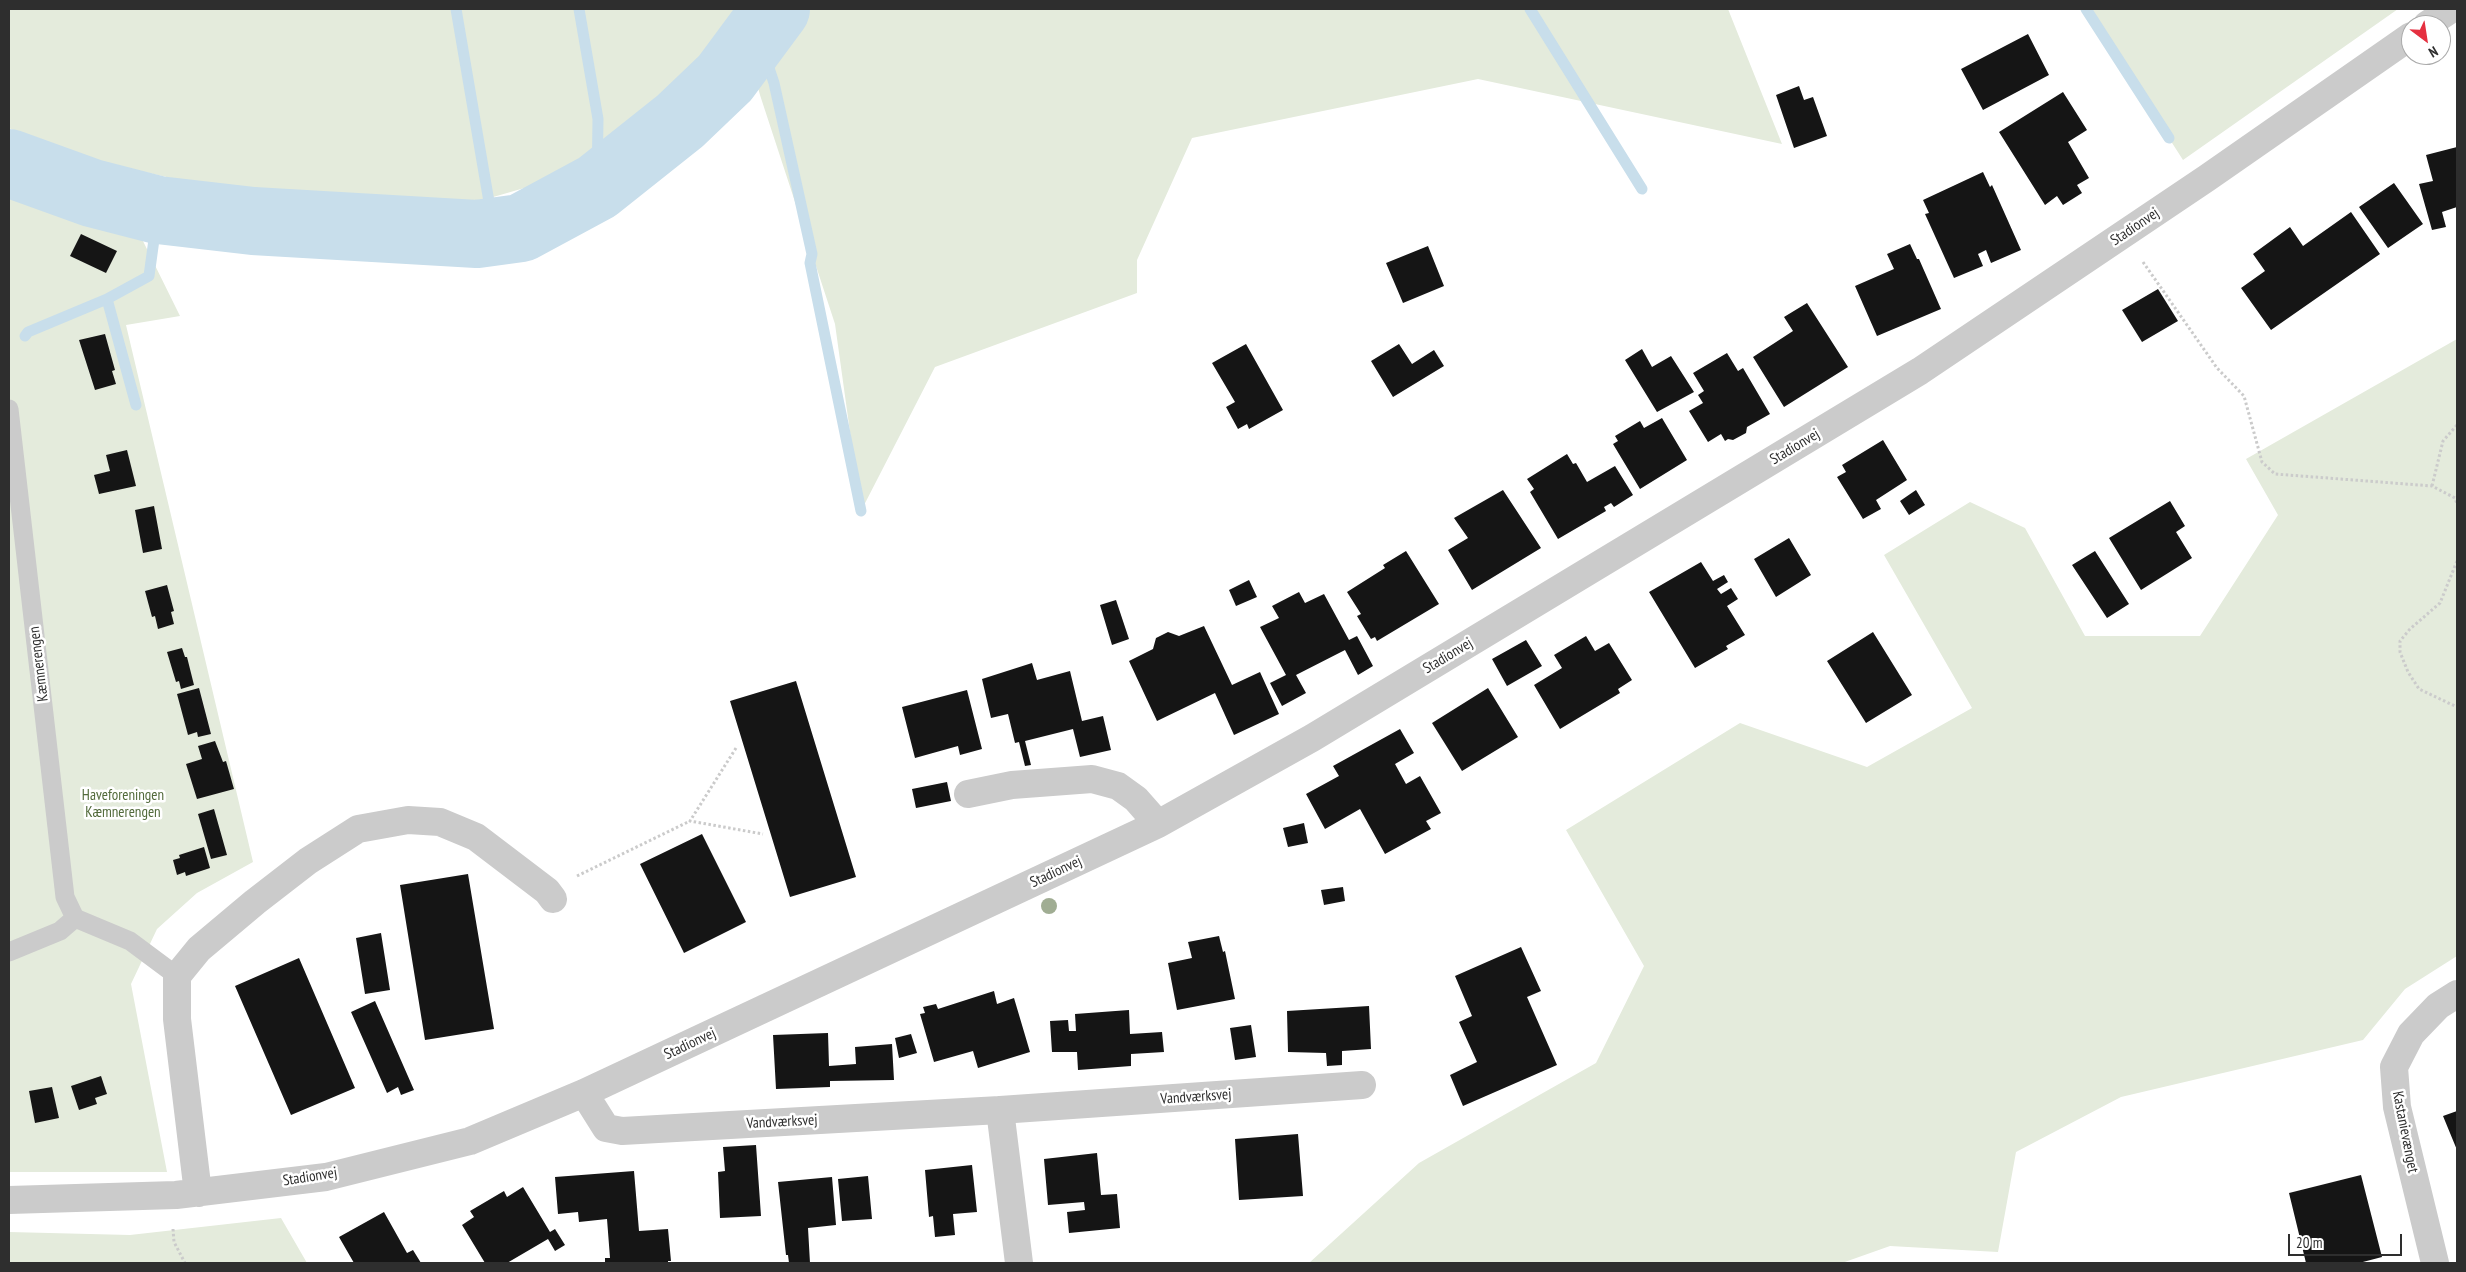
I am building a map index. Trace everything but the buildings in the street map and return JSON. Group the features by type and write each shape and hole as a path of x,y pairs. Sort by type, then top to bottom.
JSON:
{"street":[{"name":"Stadionvej","path":"9,1200 121,1198 198,1193 326,1177 470,1141 584,1093 1158,824 1312,738 1920,371 2124,234 2401,43"},
{"path":"968,794 1012,785 1092,779 1118,786 1130,795 1158,824"},
{"path":"198,1193 177,1018 178,976 199,949 308,861 358,829 408,820 440,822 476,837 550,895"},
{"name":"Kastanievænget","path":"2435,1263 2397,1107 2394,1067 2411,1034 2438,1006 2457,994"},
{"name":"Vandværksvej","path":"584,1093 606,1128 622,1131 1000,1110 1362,1085"},
{"path":"1000,1110 1019,1263"}],"lane":[{"name":"Kæmnerengen","path":"9,409 65,897 76,918"},
{"path":"9,952 60,930 76,918 130,941 178,976"}],"path":[{"path":"2124,234 2217,368 2244,396 2262,462 2275,474 2432,486 2455,498 2457,504"},
{"path":"2432,486 2443,441 2457,425"},
{"path":"2457,561 2440,603 2410,629 2400,641 2400,652 2408,672 2419,689 2457,707"},
{"path":"550,895 690,821 736,748"},
{"path":"690,821 763,834"},
{"path":"174,1242 185,1263"}],"green space":[{"path":"9,9 1728,9 1782,144 1478,79 1192,138 1137,260 1137,293 935,367 861,511 835,324 760,95 739,18 617,139 552,180 469,204 201,185 80,157 28,138 9,128"},
{"path":"2086,9 2398,9 2183,160"},
{"name":"Haveforeningen Kæmnerengen","path":"9,178 141,237 180,316 126,325 253,862 197,893 157,929 131,984 167,1172 9,1172"},
{"path":"2457,339 2457,956 2405,989 2363,1040 2121,1097 2016,1152 1998,1252 1890,1246 1842,1263 1309,1263 1419,1163 1596,1063 1644,966 1566,830 1740,723 1867,767 1972,708 1884,555 1970,502 2025,528 2085,636 2200,636 2278,515 2246,459"},
{"path":"281,1218 307,1263 9,1263 9,1232 130,1235"}],"waterway":[{"path":"456,9 494,231"},
{"path":"579,9 598,119 597,187"},
{"path":"9,163 92,193 158,210 253,221 477,234 521,228 597,187 680,121 725,78 776,9"},
{"path":"1530,9 1642,189"},
{"path":"2086,9 2169,138"},
{"path":"758,35 774,83 812,254 810,263 861,511"},
{"path":"25,336 28,332 107,299 149,276 158,210"},
{"path":"107,299 136,405"}]}
